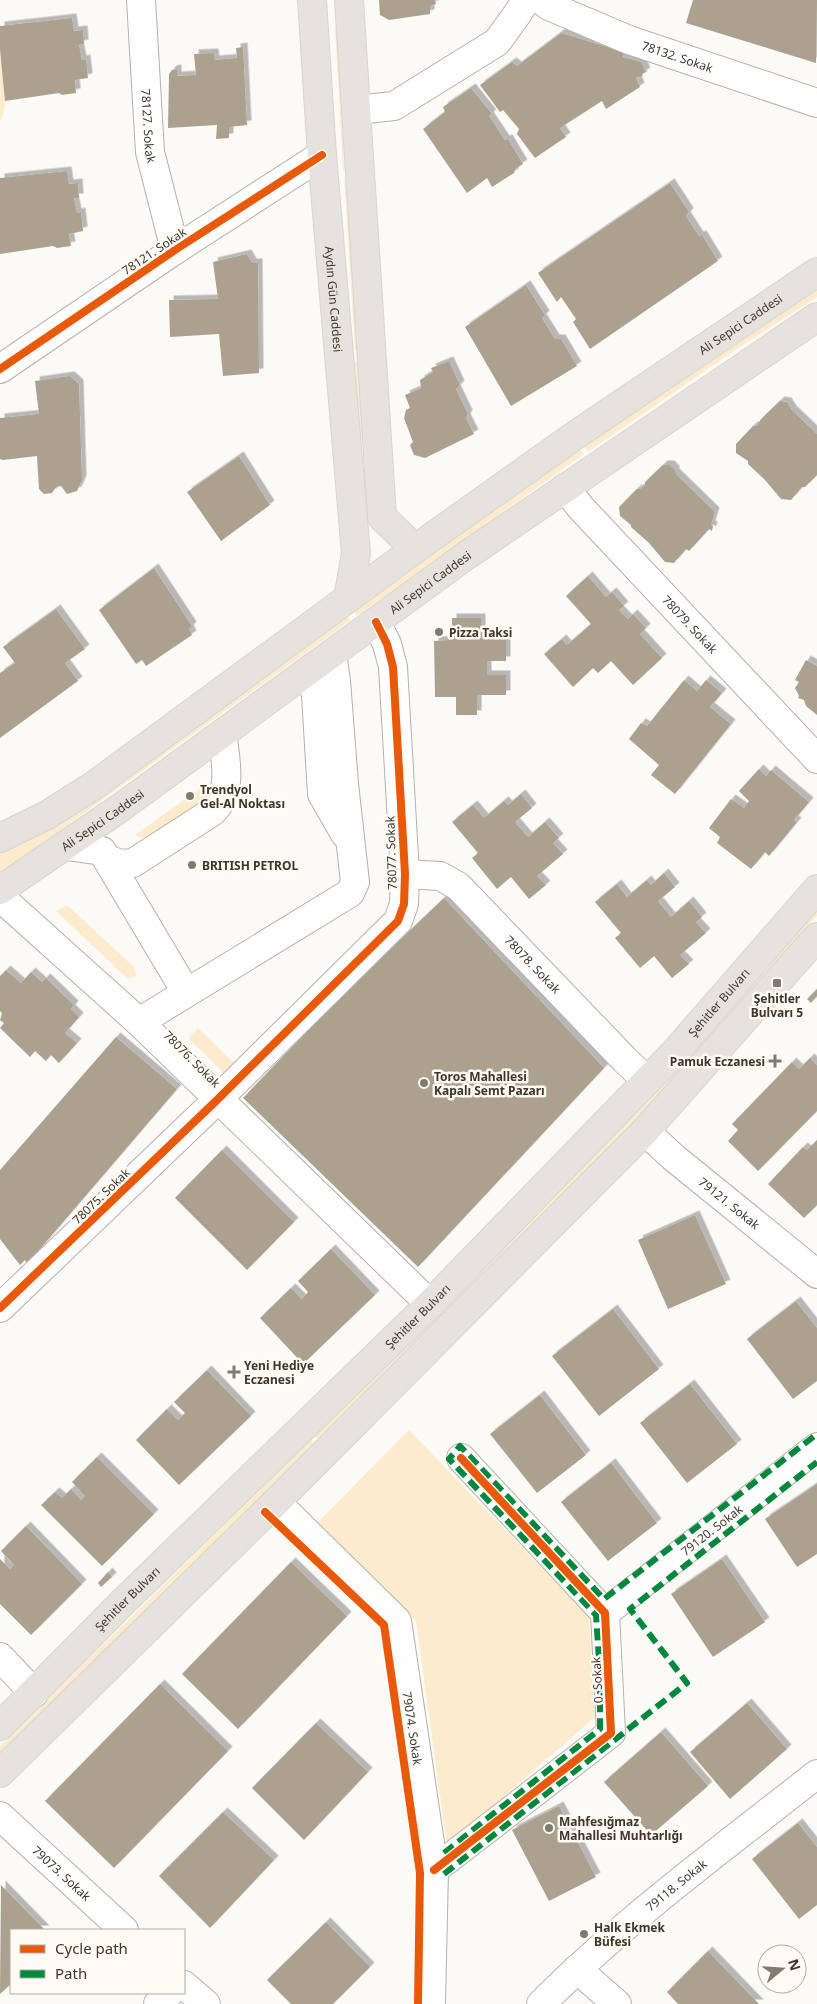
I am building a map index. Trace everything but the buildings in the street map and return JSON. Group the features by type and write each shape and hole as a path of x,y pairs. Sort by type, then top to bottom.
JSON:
{"main road":[{"name":"Aydın Gün Caddesi","path":"312,0 322,155 356,554 348,598"},
{"path":"349,0 382,517 415,549"},
{"name":"Ali Sepici Caddesi","path":"0,838 47,815 93,786 415,549 574,436 817,272"},
{"name":"Ali Sepici Caddesi","path":"0,890 67,846 467,555 817,317"},
{"name":"Şehitler Bulvarı","path":"0,1726 124,1601 430,1304 675,1052 817,889"},
{"path":"0,1773 276,1502 645,1131 817,936"}],"street":[{"name":"78127. Sokak","path":"141,0 150,152 175,250"},
{"path":"356,110 394,106 497,42 526,0"},
{"name":"78132. Sokak","path":"541,0 549,6 629,40 817,104"},
{"name":"78121. Sokak","path":"0,369 175,250 322,155"},
{"name":"78079. Sokak","path":"565,488 817,759"},
{"name":"78077. Sokak","path":"217,1100 398,921 404,904 405,874 393,667 387,644 376,622"},
{"path":"139,1022 350,893 355,882 350,844 322,794 316,696 322,661"},
{"path":"108,859 120,864 133,863 220,805 224,795 226,761 222,734"},
{"path":"67,846 102,851 186,992"},
{"name":"78078. Sokak","path":"405,874 440,876 458,886 647,1081"},
{"name":"78076. Sokak","path":"0,897 139,1022 217,1100 430,1304"},
{"name":"78075. Sokak","path":"0,1308 217,1100"},
{"name":"79121. Sokak","path":"645,1131 673,1158 817,1274"},
{"name":"79120. Sokak","path":"605,1613 817,1447"},
{"path":"461,1458 605,1613"},
{"name":"79074. Sokak","path":"276,1502 397,1621 434,1870 431,2004"},
{"name":"0. Sokak","path":"434,1870 611,1733 605,1613"},
{"path":"0,1657 34,1693"},
{"name":"79118. Sokak","path":"541,2004 577,1969 659,1898 817,1774"},
{"name":"79073. Sokak","path":"0,1816 123,1929"},
{"path":"577,1969 618,2004"},
{"path":"185,1986 206,2004"},
{"path":"158,2004 168,1994"}],"shaded area":[{"path":"335,27 341,27 349,169 343,170"},
{"path":"0,49 5,97 3,115 0,122"},
{"path":"349,176 360,350 355,350 344,177"},
{"path":"817,289 817,297 731,353 588,452 584,446"},
{"path":"355,361 360,361 365,440 360,440"},
{"path":"580,449 584,454 357,616 353,610"},
{"path":"347,614 351,620 0,874 0,852 28,839"},
{"path":"208,783 208,790 203,802 152,837 142,838 135,835"},
{"path":"67,905 135,968 136,976 128,979 56,911"},
{"path":"817,908 817,916 690,1062 686,1058"},
{"path":"198,1028 236,1065 226,1075 188,1038"},
{"path":"681,1063 685,1067 631,1127 318,1440 315,1436 547,1206"},
{"path":"409,1430 589,1617 595,1717 447,1846 416,1621 318,1522"},
{"path":"311,1440 315,1444 0,1754 0,1746"}],"marked path":[{"path":"444,1853 600,1729 600,1675 596,1615 449,1459 460,1446 604,1599 817,1434"},
{"path":"444,1874 687,1683 630,1609 817,1462"}],"cycle path":[{"path":"0,369 175,250 322,155"},
{"path":"0,1308 217,1100 398,921 404,904 405,874 393,667 387,644 376,622"},
{"path":"434,1870 611,1733 605,1613 461,1458"},
{"path":"265,1512 384,1625 420,1873 418,2004"}],"place":[{"name":"Pizza Taksi","path":"439,632"},
{"name":"Trendyol Gel-Al Noktası","path":"190,796"},
{"name":"BRITISH PETROL","path":"192,865"},
{"name":"Şehitler Bulvarı 5","path":"777,983"},
{"name":"Pamuk Eczanesi","path":"775,1061"},
{"name":"Toros Mahallesi Kapalı Semt Pazarı","path":"424,1083"},
{"name":"Yeni Hediye Eczanesi","path":"234,1372"},
{"name":"Mahfesığmaz Mahallesi Muhtarlığı","path":"549,1828"},
{"name":"Halk Ekmek Büfesi","path":"584,1934"}]}
